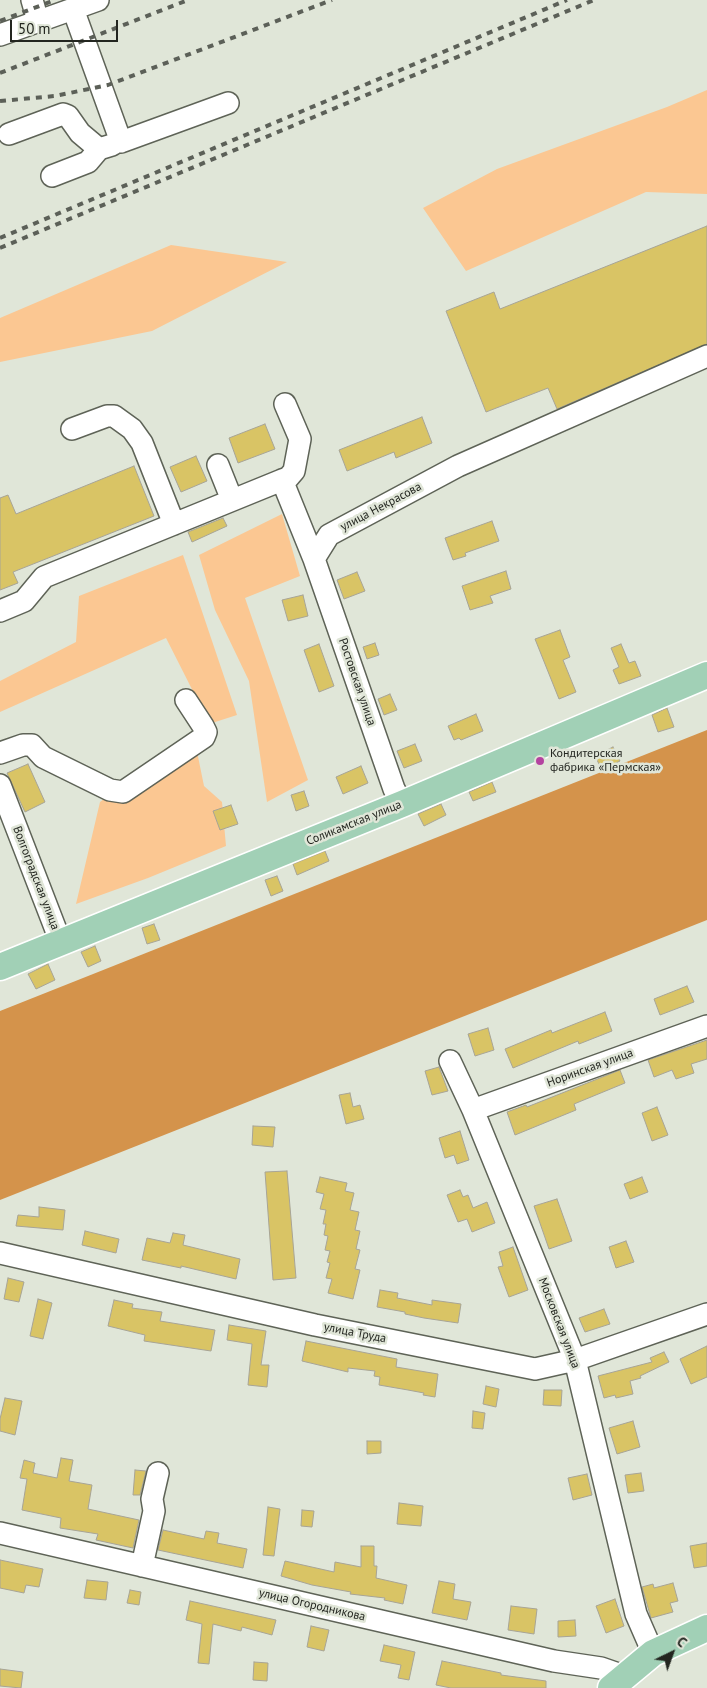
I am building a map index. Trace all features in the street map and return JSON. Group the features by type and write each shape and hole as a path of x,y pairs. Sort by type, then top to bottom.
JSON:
{"main road":[{"name":"Соликамская улица","path":"0,967 402,804 707,675"},
{"path":"617,1684 653,1653 707,1628"}],"street":[{"path":"32,0 38,21"},
{"path":"0,35 98,0"},
{"path":"73,9 121,142"},
{"path":"52,176 88,162 99,150 228,103"},
{"path":"8,134 63,114 68,116 80,133 99,150"},
{"name":"улица Некрасова","path":"314,560 329,535 458,466 707,356"},
{"path":"0,611 24,601 44,577 288,478 294,472 300,439 285,404"},
{"path":"72,429 107,416 114,416 132,429 142,443 174,524"},
{"path":"218,465 232,500"},
{"name":"Ростовская улица","path":"282,480 314,560 394,789 402,804"},
{"path":"0,753 23,745 32,746 43,757 110,790 123,792 204,737 206,732 186,700"},
{"name":"Волгоградская улица","path":"0,785 61,943"},
{"name":"Норинская улица","path":"473,1110 707,1026"},
{"name":"Московская улица","path":"450,1061 473,1110 575,1360 636,1614 653,1653"},
{"name":"улица Труда","path":"0,1253 315,1325 535,1369 575,1360 707,1314"},
{"path":"142,1566 154,1511 152,1499 158,1473"},
{"name":"улица Огородникова","path":"0,1533 554,1661 601,1668 617,1684"}],"shaded area":[{"path":"707,90 707,194 646,192 466,271 423,208 497,169 667,107"},
{"path":"171,245 287,262 152,331 0,362 0,318"},
{"path":"282,514 300,576 245,598 308,780 267,802 249,681 215,610 199,555"},
{"path":"183,555 237,715 212,723 202,709 166,638 0,712 0,681 76,642 79,596"},
{"path":"707,730 707,920 0,1200 0,1011"},
{"path":"193,732 204,786 222,802 226,846 148,878 76,904 100,802"}],"building":[{"path":"707,226 707,344 557,409 548,388 486,412 446,311 494,292 500,309"},
{"path":"422,417 432,443 396,458 394,452 347,471 339,450"},
{"path":"265,424 275,449 238,463 229,438"},
{"path":"196,456 207,481 181,492 170,467"},
{"path":"134,466 154,516 13,572 18,583 0,590 0,498 8,495 16,514"},
{"path":"223,518 227,526 192,542 188,532"},
{"path":"492,521 499,541 465,553 466,556 453,560 445,538"},
{"path":"506,571 511,589 490,596 493,603 470,610 462,586"},
{"path":"357,572 365,591 344,599 337,580"},
{"path":"303,595 308,616 288,621 282,600"},
{"path":"560,630 570,657 563,660 576,692 559,699 535,639"},
{"path":"375,643 379,655 367,659 363,647"},
{"path":"319,644 334,686 319,692 304,650"},
{"path":"621,644 629,663 635,661 641,676 619,684 613,670 619,667 611,648"},
{"path":"390,694 397,710 384,715 378,699"},
{"path":"667,708 674,727 658,732 652,715"},
{"path":"476,714 483,731 461,740 459,738 454,740 448,726"},
{"path":"415,744 422,761 404,768 397,751"},
{"path":"613,747 620,761 602,770 595,756"},
{"path":"28,764 45,802 25,812 7,773"},
{"path":"361,766 368,783 343,794 336,777"},
{"path":"492,782 496,792 473,801 469,792"},
{"path":"304,791 309,806 296,811 291,795"},
{"path":"441,804 446,815 424,826 418,814"},
{"path":"231,805 238,824 220,830 213,811"},
{"path":"325,851 329,861 297,875 293,864"},
{"path":"277,876 283,891 271,896 265,880"},
{"path":"154,924 160,940 147,944 142,928"},
{"path":"95,946 101,961 88,967 81,952"},
{"path":"48,964 55,980 36,989 28,974"},
{"path":"687,986 694,1002 660,1015 654,999"},
{"path":"605,1012 612,1031 579,1044 578,1041 513,1068 505,1049 551,1030 552,1033"},
{"path":"488,1028 494,1050 475,1056 468,1034"},
{"path":"707,1040 707,1059 691,1064 694,1073 676,1079 672,1070 654,1077 648,1060"},
{"path":"439,1067 448,1091 432,1095 425,1071"},
{"path":"620,1070 625,1083 574,1104 576,1110 515,1135 507,1112 526,1105 527,1107"},
{"path":"350,1093 353,1107 360,1105 364,1119 346,1124 339,1095"},
{"path":"657,1107 668,1135 652,1141 642,1113"},
{"path":"253,1126 275,1127 273,1147 252,1145"},
{"path":"460,1131 469,1160 457,1164 454,1155 445,1158 439,1138"},
{"path":"287,1171 296,1278 273,1280 265,1172"},
{"path":"320,1177 347,1183 345,1191 354,1193 350,1210 359,1212 355,1230 360,1231 356,1249 360,1250 355,1269 360,1270 353,1299 328,1293 332,1279 326,1278 330,1263 327,1262 330,1251 325,1250 328,1236 324,1235 326,1224 323,1224 326,1210 320,1209 324,1194 316,1192"},
{"path":"642,1177 648,1192 630,1199 624,1184"},
{"path":"460,1190 463,1197 468,1195 473,1208 487,1202 495,1223 472,1232 467,1219 458,1222 447,1195"},
{"path":"557,1199 572,1241 549,1249 534,1206"},
{"path":"39,1207 65,1210 63,1230 16,1226 18,1215 39,1217"},
{"path":"85,1231 119,1239 116,1253 82,1245"},
{"path":"173,1233 185,1235 183,1245 240,1259 236,1279 181,1266 181,1268 142,1260 147,1238 170,1243"},
{"path":"626,1241 634,1262 616,1268 609,1247"},
{"path":"513,1247 528,1290 509,1297 498,1267 503,1266 499,1252"},
{"path":"8,1278 24,1282 19,1302 4,1299"},
{"path":"380,1290 398,1293 397,1298 432,1305 432,1300 461,1304 458,1323 424,1318 405,1314 405,1312 377,1307"},
{"path":"38,1299 52,1303 43,1339 30,1336"},
{"path":"114,1300 133,1304 132,1308 162,1312 160,1321 215,1330 211,1351 144,1341 145,1335 108,1326"},
{"path":"604,1309 610,1324 585,1332 579,1318"},
{"path":"229,1325 266,1331 261,1365 269,1365 267,1387 248,1385 252,1344 227,1340"},
{"path":"306,1341 397,1359 396,1367 438,1374 435,1397 423,1395 424,1393 379,1385 380,1377 374,1376 375,1371 348,1368 348,1372 302,1361"},
{"path":"707,1346 707,1377 691,1384 680,1359"},
{"path":"664,1352 669,1362 640,1376 641,1378 630,1381 633,1394 616,1398 615,1395 604,1398 598,1376 652,1362 650,1358"},
{"path":"486,1386 499,1389 496,1407 483,1404"},
{"path":"544,1390 562,1390 561,1406 543,1405"},
{"path":"5,1398 22,1401 15,1435 0,1431 0,1419"},
{"path":"473,1411 485,1413 483,1429 472,1428"},
{"path":"633,1421 640,1447 617,1454 609,1428"},
{"path":"367,1441 381,1441 381,1453 367,1454"},
{"path":"61,1458 73,1460 69,1481 92,1485 88,1509 139,1520 133,1548 96,1540 98,1534 60,1528 61,1518 22,1510 27,1479 20,1478 24,1460 35,1463 33,1473 57,1478"},
{"path":"135,1470 146,1471 140,1495 133,1495"},
{"path":"641,1473 644,1491 628,1493 625,1475"},
{"path":"587,1474 592,1495 573,1500 568,1478"},
{"path":"399,1503 423,1506 421,1526 397,1524"},
{"path":"268,1507 280,1509 274,1556 263,1555"},
{"path":"302,1510 314,1511 312,1527 301,1526"},
{"path":"163,1530 204,1539 206,1531 219,1533 217,1543 247,1549 243,1568 158,1550"},
{"path":"707,1543 707,1566 694,1568 690,1546"},
{"path":"361,1546 374,1546 374,1566 377,1566 376,1578 407,1585 403,1604 384,1600 385,1598 350,1594 351,1592 312,1585 281,1576 285,1561 334,1572 335,1562 361,1567"},
{"path":"0,1560 43,1569 39,1587 26,1585 24,1593 0,1588"},
{"path":"87,1580 108,1582 106,1600 84,1598"},
{"path":"439,1581 455,1584 453,1599 471,1602 467,1620 432,1613"},
{"path":"673,1583 678,1601 670,1603 673,1612 651,1618 642,1587 653,1584 654,1588"},
{"path":"130,1590 141,1592 139,1605 127,1603"},
{"path":"615,1599 624,1626 606,1633 596,1606"},
{"path":"190,1601 276,1620 272,1635 242,1627 241,1631 213,1624 209,1664 198,1663 202,1624 186,1620"},
{"path":"511,1606 537,1609 534,1634 508,1630"},
{"path":"575,1620 576,1636 558,1637 558,1621"},
{"path":"311,1626 329,1630 324,1651 307,1647"},
{"path":"384,1645 415,1652 409,1680 398,1678 401,1665 380,1661"},
{"path":"442,1661 501,1673 501,1675 546,1681 546,1688 451,1688 436,1685"},
{"path":"254,1662 268,1663 267,1681 253,1680"},
{"path":"0,1669 23,1672 21,1688 0,1686"}],"railway":[{"path":"0,21 55,0"},
{"path":"0,73 188,0"},
{"path":"0,101 55,96 108,85 332,0"},
{"path":"0,238 567,0"},
{"path":"0,248 594,0"}],"place":[{"name":"Кондитерская фабрика «Пермская»","path":"540,761"}]}
